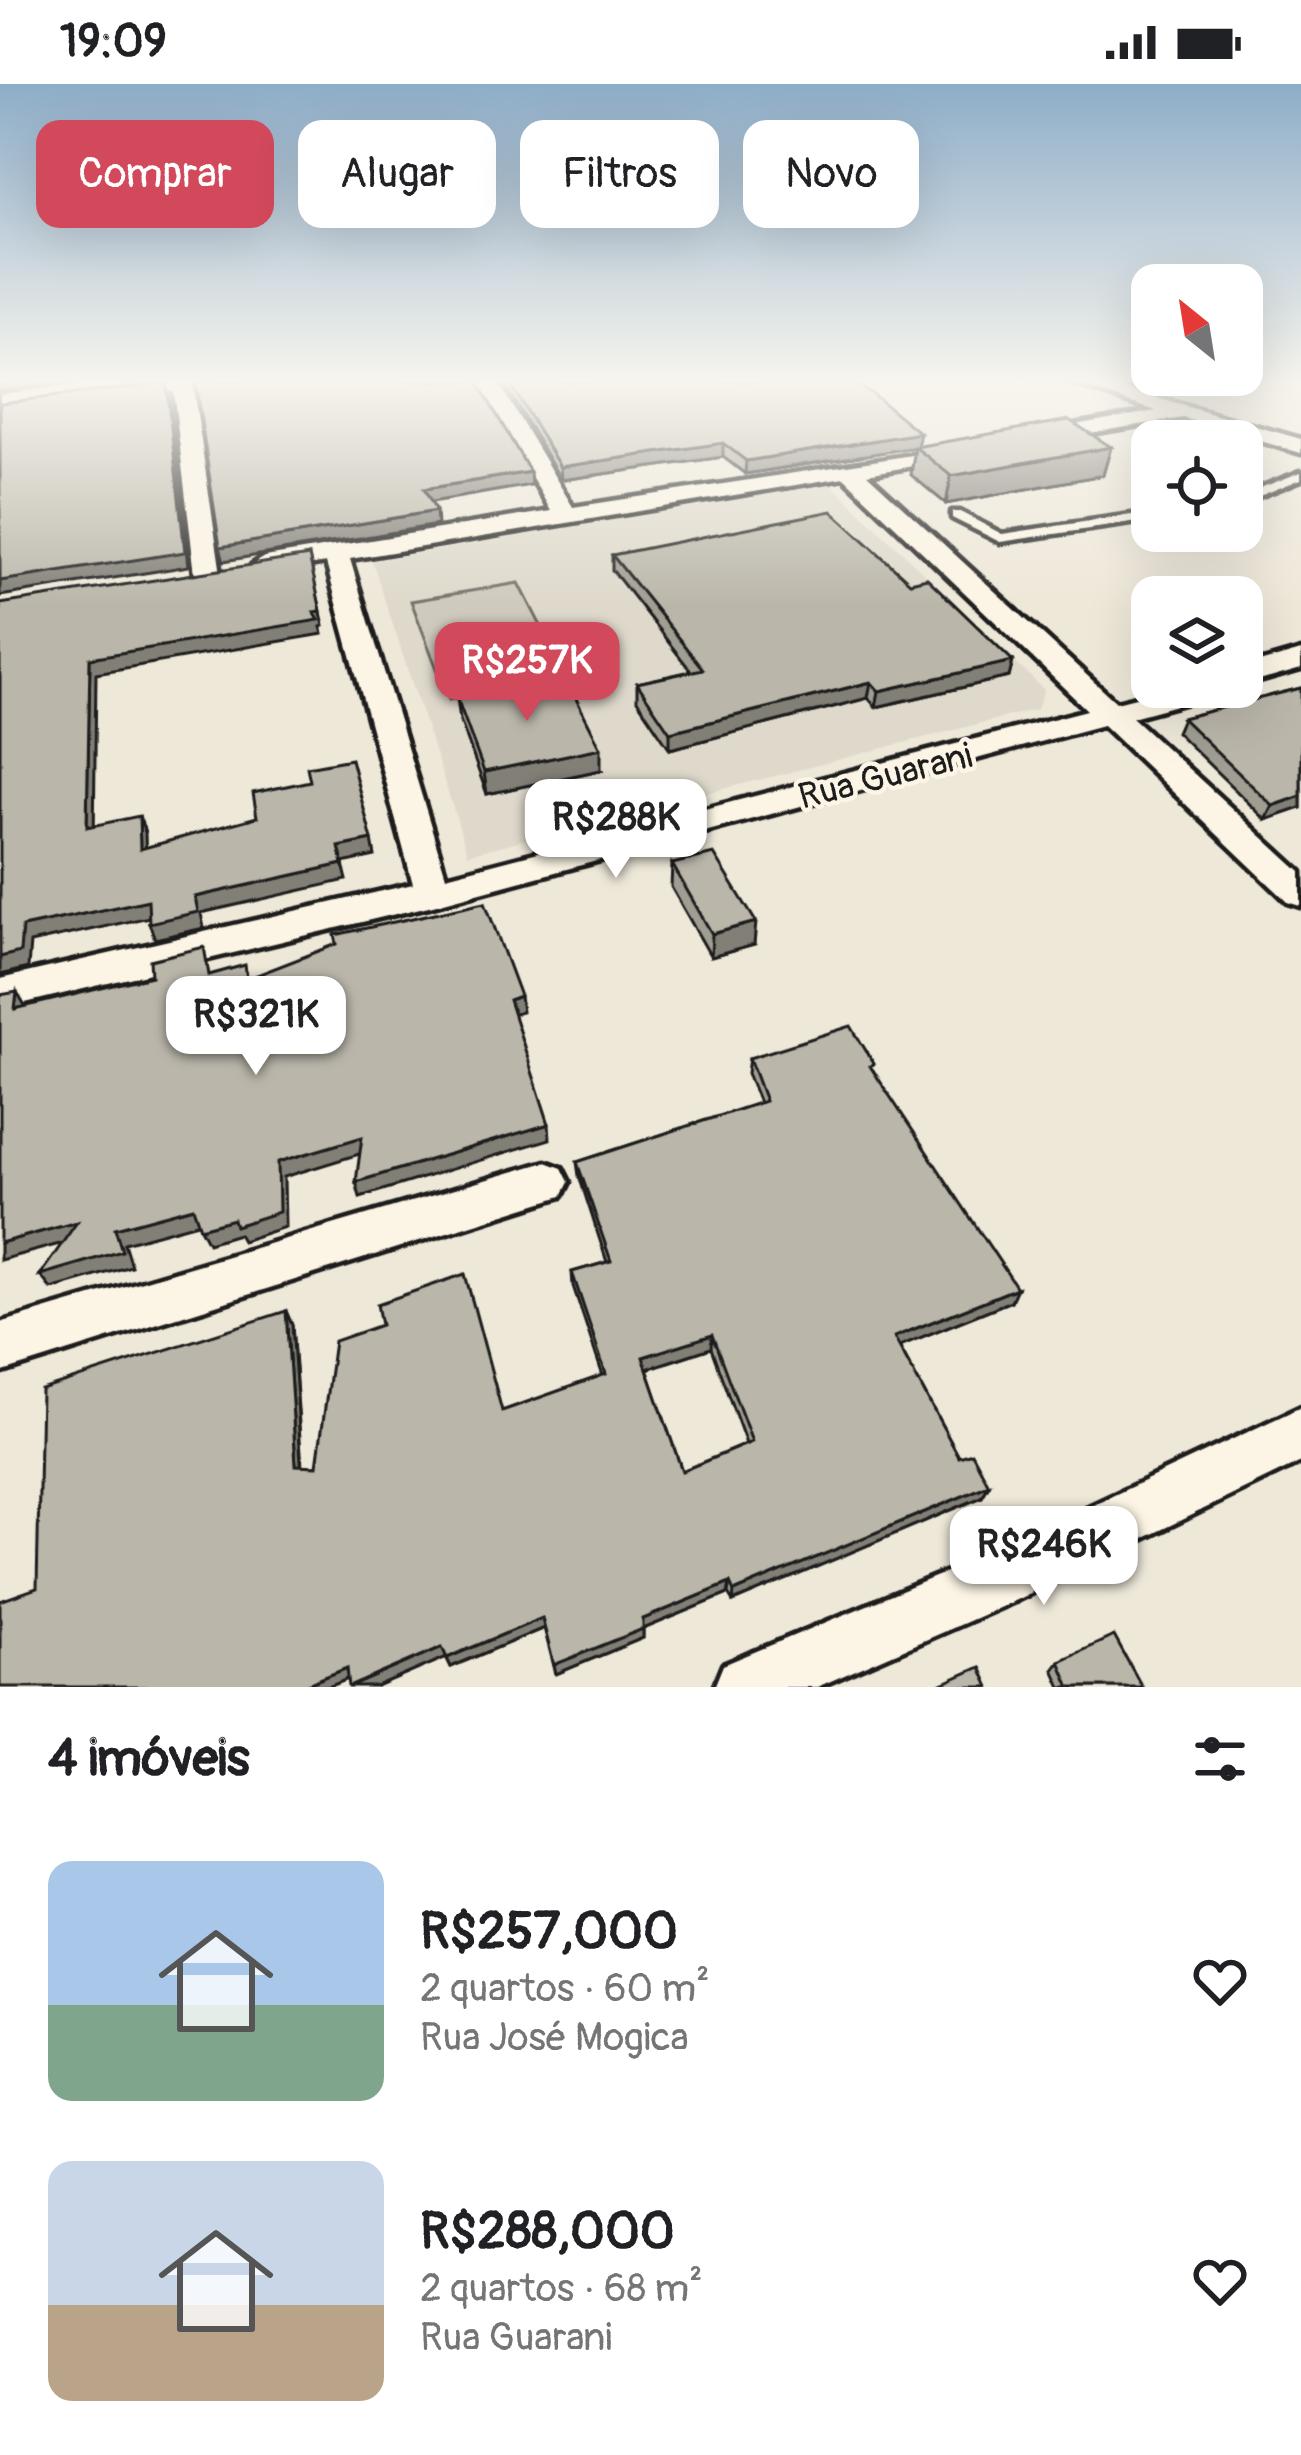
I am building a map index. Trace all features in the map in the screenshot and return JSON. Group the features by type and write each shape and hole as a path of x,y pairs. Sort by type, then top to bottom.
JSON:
{"street":[{"path":"187,456 196,576 937,456"},
{"path":"531,456 565,515"},
{"path":"851,471 1301,893"},
{"path":"336,553 434,892"},
{"path":"1263,671 1301,660"},
{"name":"Rua Guarani","path":"0,994 434,892 1140,708"},
{"path":"0,1348 546,1182"},
{"path":"745,1687 996,1580 1301,1434"}],"lane":[{"path":"1263,490 1301,475"},
{"path":"956,515 1000,538 1131,520"}],"shaded area":[{"path":"832,484 1044,690 1037,709 468,854 372,561"},
{"path":"519,583 567,677 449,700 411,601"}],"building":[{"path":"0,456 174,456 185,552 0,581"},
{"path":"206,456 521,456 530,472 424,489 436,511 220,547"},
{"path":"553,456 636,456 560,467"},
{"path":"739,456 778,456 746,461"},
{"path":"926,456 1062,456 951,476"},
{"path":"832,511 910,582 927,578 1013,661 879,691 871,682 670,732 637,683 703,669 612,555"},
{"path":"309,556 321,611 314,612 319,620 90,658 87,827 139,816 140,849 257,817 253,793 310,781 307,767 351,759 372,840 339,847 343,864 195,897 198,912 149,923 148,900 22,927 20,952 0,957 0,604"},
{"path":"565,677 601,748 484,772 457,698"},
{"path":"1301,688 1301,796 1273,806 1182,718 1222,708 1263,708 1263,698"},
{"path":"714,854 756,922 712,934 672,864"},
{"path":"485,902 520,996 509,1000 549,1124 356,1182 362,1137 278,1162 279,1212 235,1226 233,1219 200,1228 193,1207 115,1228 122,1251 40,1275 77,1222 0,1243 0,995 17,992 15,1009 151,976 150,960 204,947 209,975 245,965 247,979 337,944 335,935"},
{"path":"851,1026 874,1064 870,1066 1017,1288 894,1337 959,1457 972,1453 989,1485 734,1592 730,1583 643,1619 643,1629 554,1665 542,1618 447,1658 442,1647 350,1687 347,1668 300,1687 0,1687 0,1601 37,1588 41,1390 286,1311 296,1465 317,1466 334,1341 381,1325 377,1304 465,1274 502,1411 606,1374 572,1272 611,1261 577,1162 765,1101 749,1058","holes":["712,1335 752,1442 682,1471 643,1357"]},
{"path":"1114,1636 1142,1687 1070,1687 1059,1661"},
{"path":"980,1667 989,1687 935,1687"}]}
